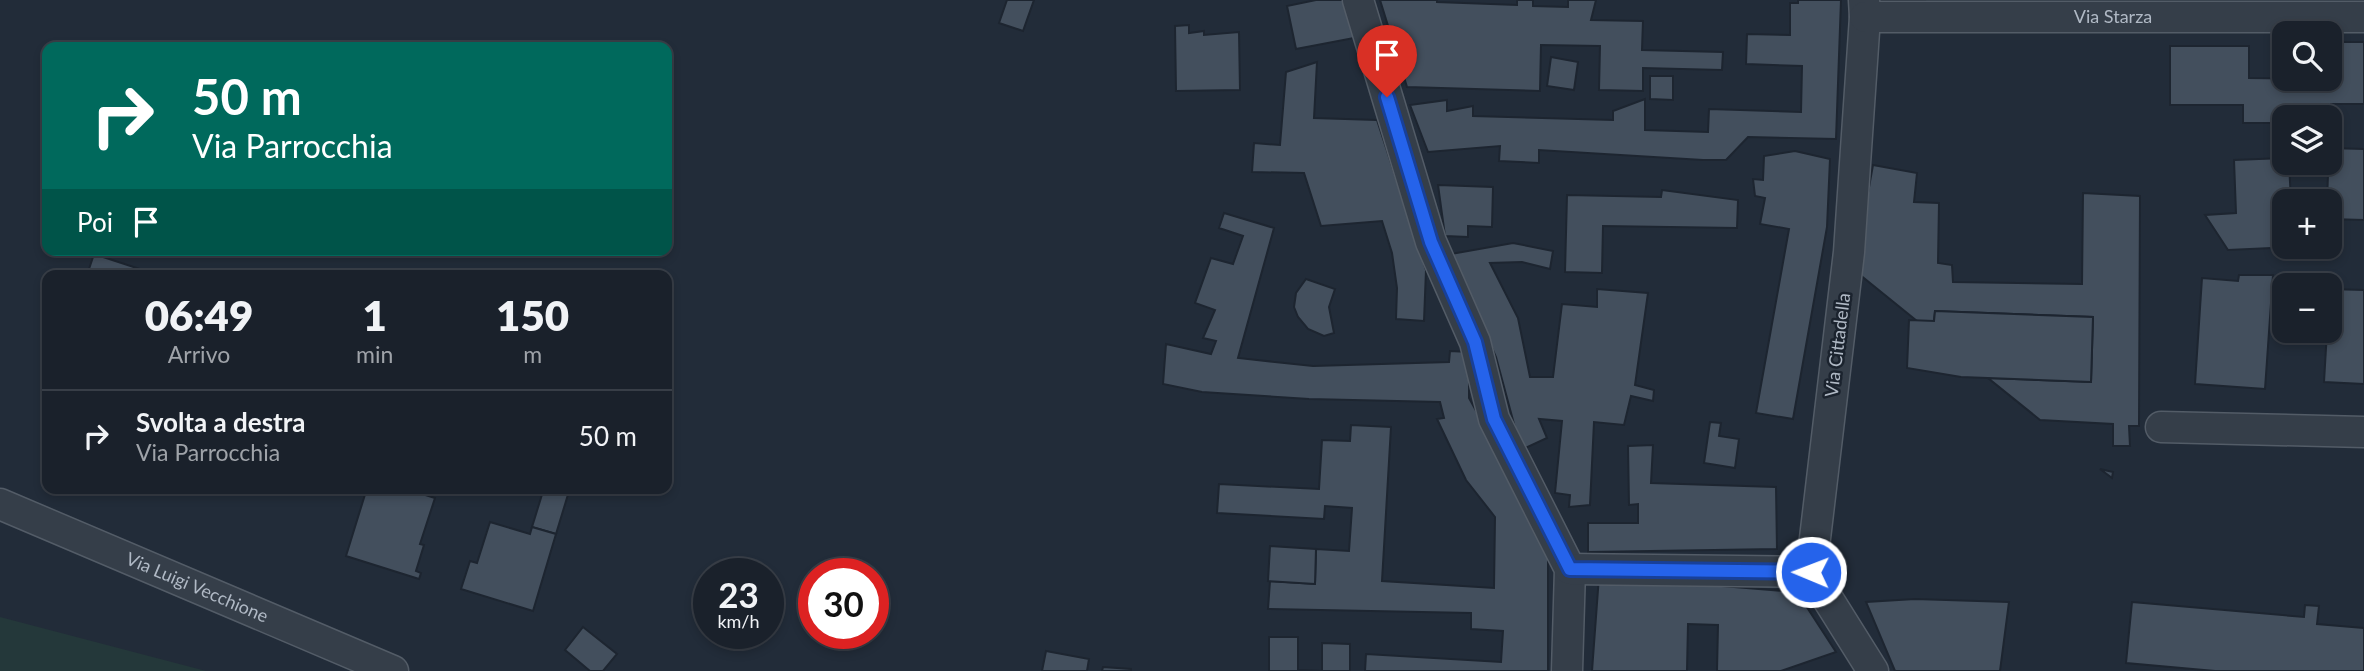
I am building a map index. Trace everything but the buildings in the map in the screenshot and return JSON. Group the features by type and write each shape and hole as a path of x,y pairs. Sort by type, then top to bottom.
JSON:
{"street":[{"path":"1358,0 1431,242 1475,342 1494,419 1570,569 1567,671"},
{"name":"Via Starza","path":"1864,8 2364,17"},
{"name":"Via Cittadella","path":"1811,572 1849,252 1864,8"},
{"path":"2161,427 2364,432"},
{"name":"Via Luigi Vecchione","path":"0,504 393,671"},
{"path":"1570,569 1811,572 1873,671"}],"green space":[{"path":"0,617 206,671 0,671"}],"route":[{"path":"1387,97 1431,242 1475,342 1494,419 1570,569 1811,572"}]}
